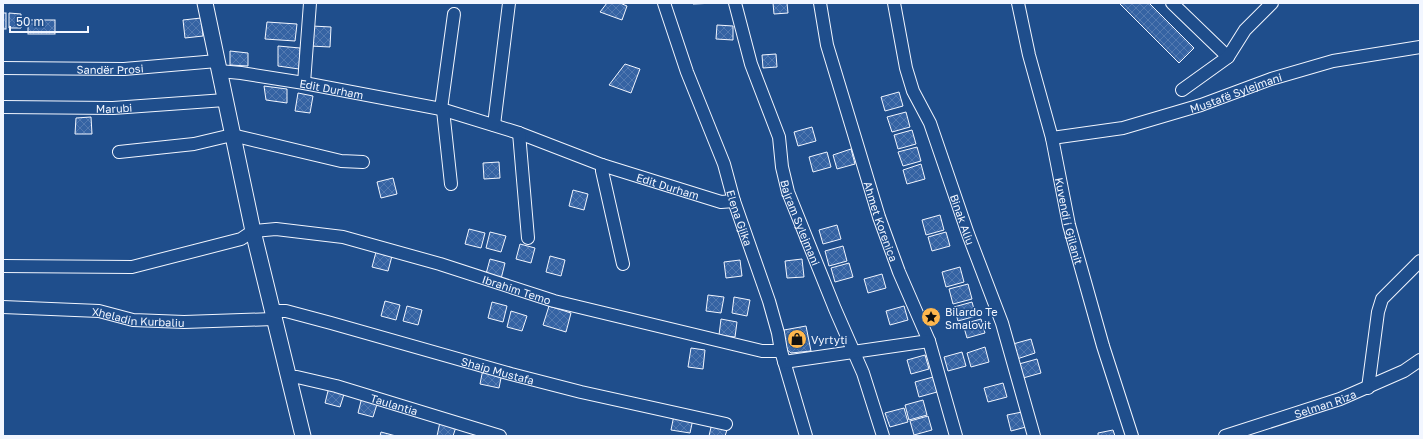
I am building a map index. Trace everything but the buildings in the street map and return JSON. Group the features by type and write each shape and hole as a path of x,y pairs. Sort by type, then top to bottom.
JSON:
{"main road":[{"path":"204,3 272,315 303,436"}],"street":[{"path":"304,83 310,3"},
{"path":"494,125 509,3"},
{"name":"Elena Gjika","path":"664,3 687,72 724,164 734,202 769,301 783,357 806,436"},
{"name":"Bajram Sylejmani","path":"736,3 751,64 779,137 782,167 788,192 835,309 863,373 883,436"},
{"name":"Ahmet Korenica","path":"820,3 827,45 851,120 879,217 899,272 929,341 956,436"},
{"name":"Binak Aliu","path":"894,3 906,68 913,91 930,124 963,221 1002,323 1034,436"},
{"name":"Kuvendi i Gjilanit","path":"1018,3 1029,55 1052,138 1069,225 1103,346 1132,436"},
{"path":"1172,3 1228,57"},
{"path":"1182,90 1228,57 1245,30 1272,3"},
{"path":"451,184 442,109 454,14"},
{"name":"Mustafë Sylejmani","path":"1052,138 1123,128 1201,105 1271,79 1333,61 1420,47"},
{"name":"Sandër Prosi","path":"3,68 124,69 218,66"},
{"name":"Edit Durham","path":"218,66 240,72 442,109 519,133 602,165 721,202 734,202"},
{"name":"Marubi","path":"3,107 114,108 225,100"},
{"path":"519,133 528,238"},
{"path":"119,152 194,144 232,135 341,161 363,162"},
{"path":"602,165 602,171 623,264"},
{"name":"Ibrahim Temo","path":"253,231 276,229 343,237 440,264 554,301 783,357 854,352 929,341"},
{"path":"3,266 132,267 241,239 253,231"},
{"path":"1368,388 1378,312 1382,299 1420,261"},
{"name":"Xheladin Kurbaliu","path":"3,307 99,311 133,320 184,322 272,315"},
{"name":"Shaip Mustafa","path":"272,315 286,311 581,392 726,424"},
{"name":"Selman Riza","path":"1225,436 1316,408 1368,388 1404,371 1420,360"},
{"name":"Taulantia","path":"288,377 297,377 336,386 500,436"}],"place":[{"name":"Bilardo Te Smalovit","path":"931,317"},
{"name":"Vyrtyti","path":"797,339"}]}
